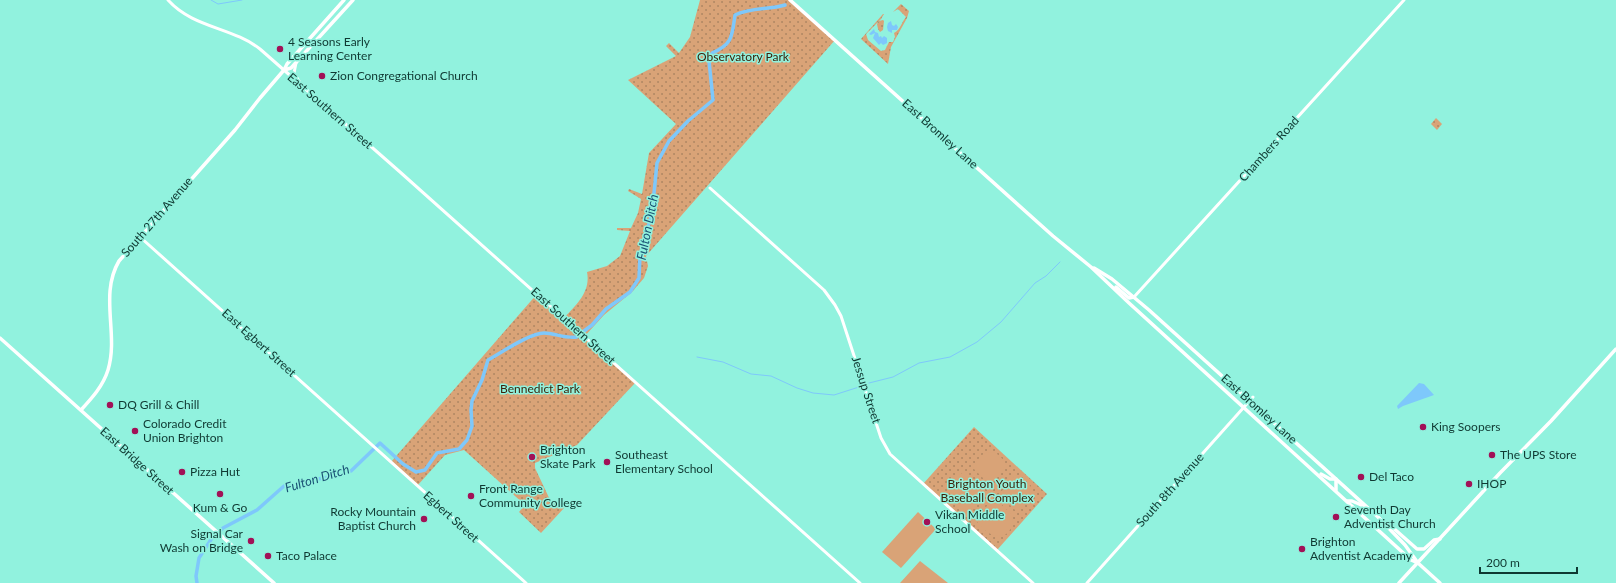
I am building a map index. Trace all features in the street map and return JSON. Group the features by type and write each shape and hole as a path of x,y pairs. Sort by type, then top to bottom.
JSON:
{"main road":[{"name":"South 27th Avenue","path":"81,410 100,387 109,364 111,350 109,294 112,275 124,254 235,130 284,70 286,64 344,0"},
{"name":"South 27th Avenue","path":"284,70 291,68 353,0"},
{"name":"East Bromley Lane","path":"790,0 1054,236 1091,266 1137,310 1411,560 1418,563"},
{"name":"East Bromley Lane","path":"1091,266 1109,277 1134,298 1369,508 1386,524 1418,563 1440,583"},
{"path":"1105,280 1129,298 1134,298 1133,303 1137,310"},
{"name":"East Bridge Street","path":"0,338 274,583"},
{"path":"1399,583 1616,349"},
{"path":"1316,472 1328,478 1336,479 1336,491"},
{"path":"1347,501 1352,501 1369,508"},
{"path":"1386,524 1391,526 1417,549 1424,549 1434,540 1440,539"}],"street":[{"name":"East Southern Street","path":"168,0 176,8 194,20 238,35 251,42 303,86 860,583"},
{"name":"Chambers Road","path":"1134,298 1404,0"},
{"path":"297,61 294,73 303,86"},
{"name":"Jessup Street","path":"710,188 824,290 835,305 844,324 882,438 890,454 1033,583"},
{"name":"East Egbert Street","path":"140,236 377,450"},
{"name":"South 8th Avenue","path":"1087,583 1253,397"},
{"name":"Egbert Street","path":"377,450 526,583"}],"green space":[{"path":"700,0 790,0 835,40 646,256 648,266 644,278 632,292 604,315 584,337 635,383 577,445 535,463 535,468 551,502 565,507 541,533 519,512 525,505 464,450 445,455 417,486 391,462 537,294 564,318 578,303 585,292 588,279 587,272 607,266 620,256 630,231 617,230 617,228 631,228 638,213 641,199 628,191 629,189 642,194 649,153 676,124 628,80 676,56 666,46 669,43 679,53 690,37"},
{"path":"901,4 909,11 907,18 891,47 888,64 861,39 884,14 866,34 868,40 881,51 885,50 889,42 893,42 895,37 894,33 900,28 906,17 898,9 893,12"},
{"path":"883,20 883,30 880,32 877,24 879,21"},
{"path":"1436,118 1442,124 1437,130 1431,124"},
{"name":"Brighton Youth Baseball Complex","path":"974,427 1047,494 997,550 923,484"},
{"name":"Brighton Skate Park","path":"532,448 542,454 530,460 525,452"},
{"path":"989,452 998,455 1007,467 992,483 989,484 973,468 979,458"},
{"path":"965,472 984,489 984,493 967,512 954,502 949,492 954,479"},
{"path":"1015,475 1028,483 1032,492 1028,502 1016,511 1001,496 1001,492"},
{"path":"993,500 997,501 1013,515 1012,525 1009,532 1004,535 998,536 985,531 975,518"},
{"path":"918,512 936,529 901,568 882,552"},
{"path":"920,561 948,583 900,583"}],"water":[{"path":"891,21 892,25 894,26 896,24 898,27 897,30 892,30 892,33 888,31 887,27 888,23"},
{"path":"874,29 875,32 878,33 879,37 881,36 882,38 884,36 887,38 887,43 883,45 881,43 879,45 873,38 875,33 871,35 869,34"},
{"path":"1419,383 1424,384 1434,395 1398,409 1397,406"}],"waterway":[{"path":"211,0 218,4 242,0"},
{"name":"Fulton Ditch","path":"584,331 592,325 606,309 630,292 639,278 640,255 652,213 657,163 669,141 688,121 713,100 709,61 712,53 728,43 732,34 735,15 741,12 785,5"},
{"path":"869,383 893,377 919,363 950,357 977,342 1001,322 1035,283 1046,276 1060,262"},
{"name":"Fulton Ditch","path":"197,583 196,576 199,558 212,538 223,528 257,510 284,486 341,475 351,471 380,443 403,464 416,472 425,470 437,453 459,449 467,440 472,426 472,401 482,380 488,360 531,336 538,334 548,333 568,337 577,337"},
{"path":"697,357 723,362 751,374 771,376 797,388 813,393 834,395 859,387"}],"place":[{"name":"4 Seasons Early Learning Center","path":"280,49"},
{"name":"Zion Congregational Church","path":"322,76"},
{"name":"DQ Grill & Chill","path":"110,405"},
{"name":"King Soopers","path":"1423,427"},
{"name":"Colorado Credit Union Brighton","path":"135,431"},
{"name":"The UPS Store","path":"1492,455"},
{"name":"Brighton Skate Park","path":"532,457"},
{"name":"Southeast Elementary School","path":"607,462"},
{"name":"Pizza Hut","path":"182,472"},
{"name":"Del Taco","path":"1361,477"},
{"name":"IHOP","path":"1469,484"},
{"name":"Kum & Go","path":"220,494"},
{"name":"Front Range Community College","path":"471,496"},
{"name":"Seventh Day Adventist Church","path":"1336,517"},
{"name":"Rocky Mountain Baptist Church","path":"424,519"},
{"name":"Vikan Middle School","path":"927,522"},
{"name":"Signal Car Wash on Bridge","path":"251,541"},
{"name":"Brighton Adventist Academy","path":"1302,549"},
{"name":"Taco Palace","path":"268,556"}],"park label":[{"name":"Observatory Park","path":"743,57"},
{"name":"Bennedict Park","path":"540,389"}]}
